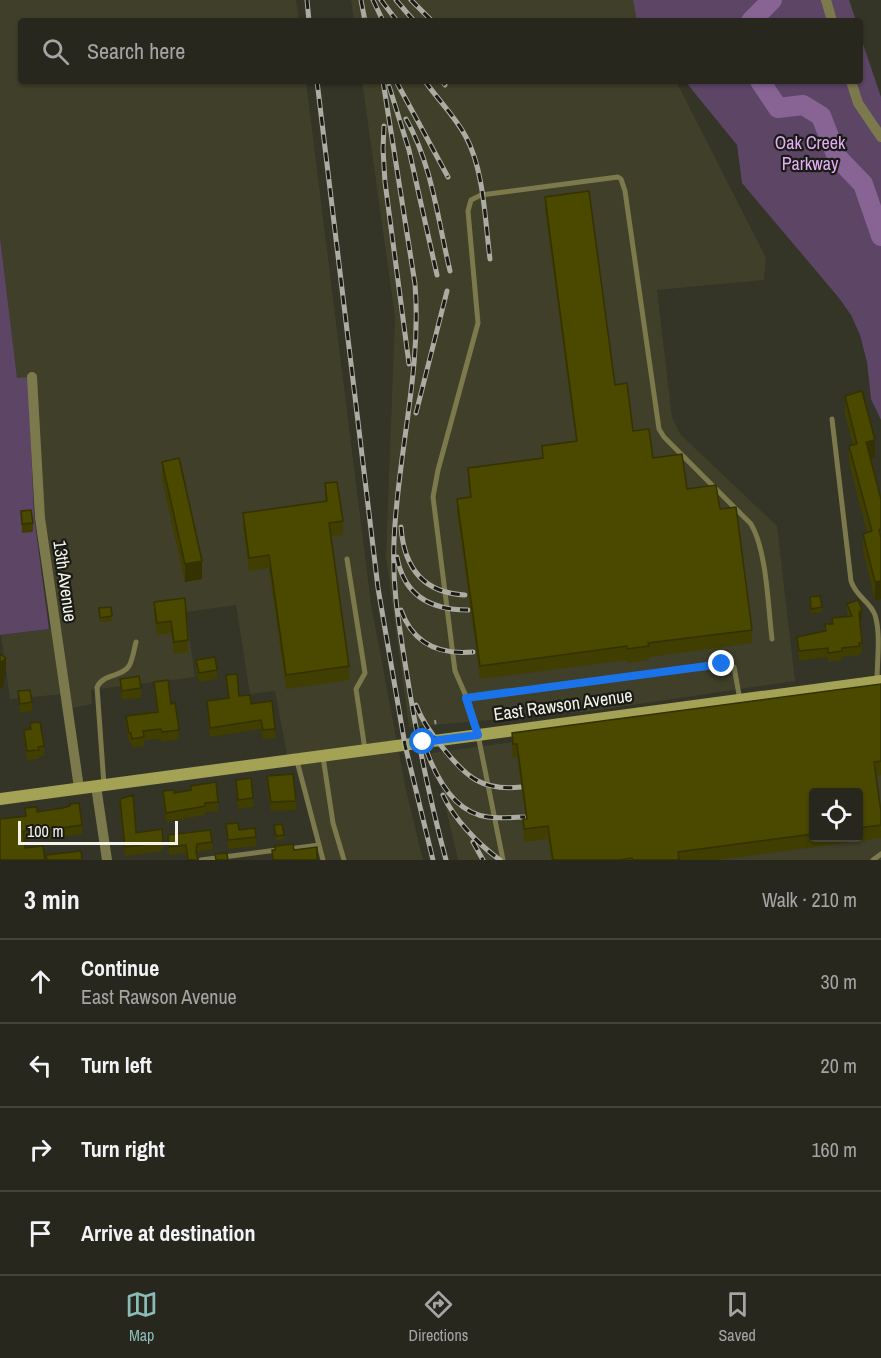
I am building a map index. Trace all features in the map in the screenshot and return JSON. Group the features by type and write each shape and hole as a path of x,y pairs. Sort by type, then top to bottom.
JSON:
{"main road":[{"name":"East Rawson Avenue","path":"0,799 880,681"}],"street":[{"path":"826,0 831,18"},
{"path":"852,84 858,103 881,137"},
{"name":"13th Avenue","path":"32,377 39,518 79,788"},
{"path":"100,785 107,860"}],"lane":[{"path":"503,860 478,735 455,671 433,497 438,470 476,330 477,308 468,206 471,200 482,195 621,178 625,191 659,429 664,438 756,531 772,639"},
{"path":"832,419 851,581 854,589 871,608 876,620 880,681"},
{"path":"347,559 365,673 356,689 365,750"},
{"path":"100,785 97,687 101,680 119,674 130,664 136,642"},
{"path":"466,698 722,664 734,667 740,700"},
{"path":"323,755 333,823 344,860"},
{"path":"296,759 323,860"},
{"path":"201,860 319,845"},
{"path":"873,860 880,856"}],"path":[{"path":"435,720 436,726"}],"shaded area":[{"path":"0,0 296,0 299,18 18,18 18,84 306,84 371,604 406,790 423,860 323,860 296,759 288,760 275,691 250,694 236,605 186,612 195,677 91,690 92,704 68,709 65,694 10,699 1,635 49,629 55,625 32,377 17,379 0,237"},
{"path":"351,0 635,0 644,18 354,18"},
{"path":"362,84 678,84 766,258 764,280 657,290 672,418 681,435 777,526 795,681 592,711 409,727 386,556 395,317"},
{"path":"881,693 881,860 458,860 431,753"}],"green space":[{"path":"633,0 849,0 855,18 636,18"},
{"name":"Oak Creek Parkway","path":"863,44 881,97 881,420 871,399 867,362 860,335 851,315 742,183 737,145 687,84 863,84"},
{"path":"0,237 17,378 28,377 34,516 49,629 0,635"}],"building":[{"path":"589,191 615,385 627,383 633,431 649,429 653,458 682,454 687,489 716,485 720,509 736,507 752,630 648,643 649,646 627,649 627,646 480,666 457,499 471,497 468,468 543,458 542,446 577,441 545,197"},
{"path":"862,391 875,440 866,442 881,499 881,529 879,530 881,581 875,582 863,534 872,531 849,446 857,444 845,396"},
{"path":"179,458 202,561 185,564 162,462"},
{"path":"337,482 343,521 329,523 349,666 286,675 269,555 249,558 243,513 327,501 325,483"},
{"path":"31,510 33,523 22,524 21,511"},
{"path":"820,596 822,607 811,609 810,597"},
{"path":"185,598 188,640 174,642 171,621 157,623 154,602"},
{"path":"858,600 862,610 859,612 862,643 859,643 860,646 842,648 842,651 828,653 828,648 799,651 797,637 826,631 825,624 833,624 832,618 852,616 847,604"},
{"path":"111,607 112,616 100,618 99,608"},
{"path":"0,654 6,658 0,663"},
{"path":"215,657 217,670 199,673 196,660"},
{"path":"237,674 239,696 250,695 251,704 272,701 275,729 263,730 261,720 210,728 207,701 229,698 226,675"},
{"path":"139,676 141,688 122,691 120,679"},
{"path":"168,680 171,704 175,703 179,730 143,731 144,737 132,739 126,716 158,712 154,682"},
{"path":"881,684 881,761 874,762 881,825 863,827 863,788 809,788 809,835 678,852 679,860 633,860 632,858 553,860 548,826 524,829 523,819 527,819 517,744 513,744 512,733"},
{"path":"30,690 32,702 20,704 18,691"},
{"path":"40,722 44,746 38,747 39,750 27,751 24,730 31,729 30,723"},
{"path":"293,774 296,801 271,802 267,776"},
{"path":"251,778 253,798 238,800 236,780"},
{"path":"216,782 218,802 166,813 163,791 174,790 174,793 191,790 191,786"},
{"path":"133,795 136,833 162,829 163,842 125,847 120,799"},
{"path":"79,803 82,825 23,831 25,848 43,846 45,860 0,860 0,819 26,816 25,808 37,807 37,812"},
{"path":"238,823 239,830 255,828 256,837 228,840 226,824"},
{"path":"282,824 284,835 276,836 274,825"},
{"path":"210,830 212,842 197,844 198,860 188,860 186,845 169,847 168,835"},
{"path":"293,844 294,850 317,847 317,860 273,860 272,850 275,850 275,846"},
{"path":"81,851 82,860 47,860 46,855"},
{"path":"227,853 228,860 216,860 215,854"}],"waterway":[{"path":"754,18 772,0"},
{"path":"762,84 778,108 803,105 821,116 837,157 863,184 881,236"}],"railway":[{"path":"307,0 309,18"},
{"path":"361,0 364,18"},
{"path":"373,0 382,18"},
{"path":"381,0 395,18"},
{"path":"396,0 411,18"},
{"path":"411,0 429,18"},
{"path":"317,84 378,588 405,745 433,860"},
{"path":"383,84 415,284 416,317 412,381 396,510 395,590 419,741 446,860"},
{"path":"398,84 448,177"},
{"path":"427,84 457,122 472,150 483,196 490,259"},
{"path":"389,86 409,150 437,275"},
{"path":"406,119 415,136 428,174 450,271"},
{"path":"384,126 385,182 409,364"},
{"path":"416,413 447,291"},
{"path":"401,527 406,554 418,575 438,589 465,595"},
{"path":"397,557 406,582 421,598 442,607 468,610"},
{"path":"401,610 413,631 429,645 449,651 473,652"},
{"path":"416,705 435,738 468,775 496,787 521,787"},
{"path":"427,752 442,783 457,802 466,809 488,817 525,817"},
{"path":"443,795 453,813 467,830 500,860"},
{"path":"473,842 483,860"}],"route":[{"path":"423,742 478,735 466,698 722,664"}]}
